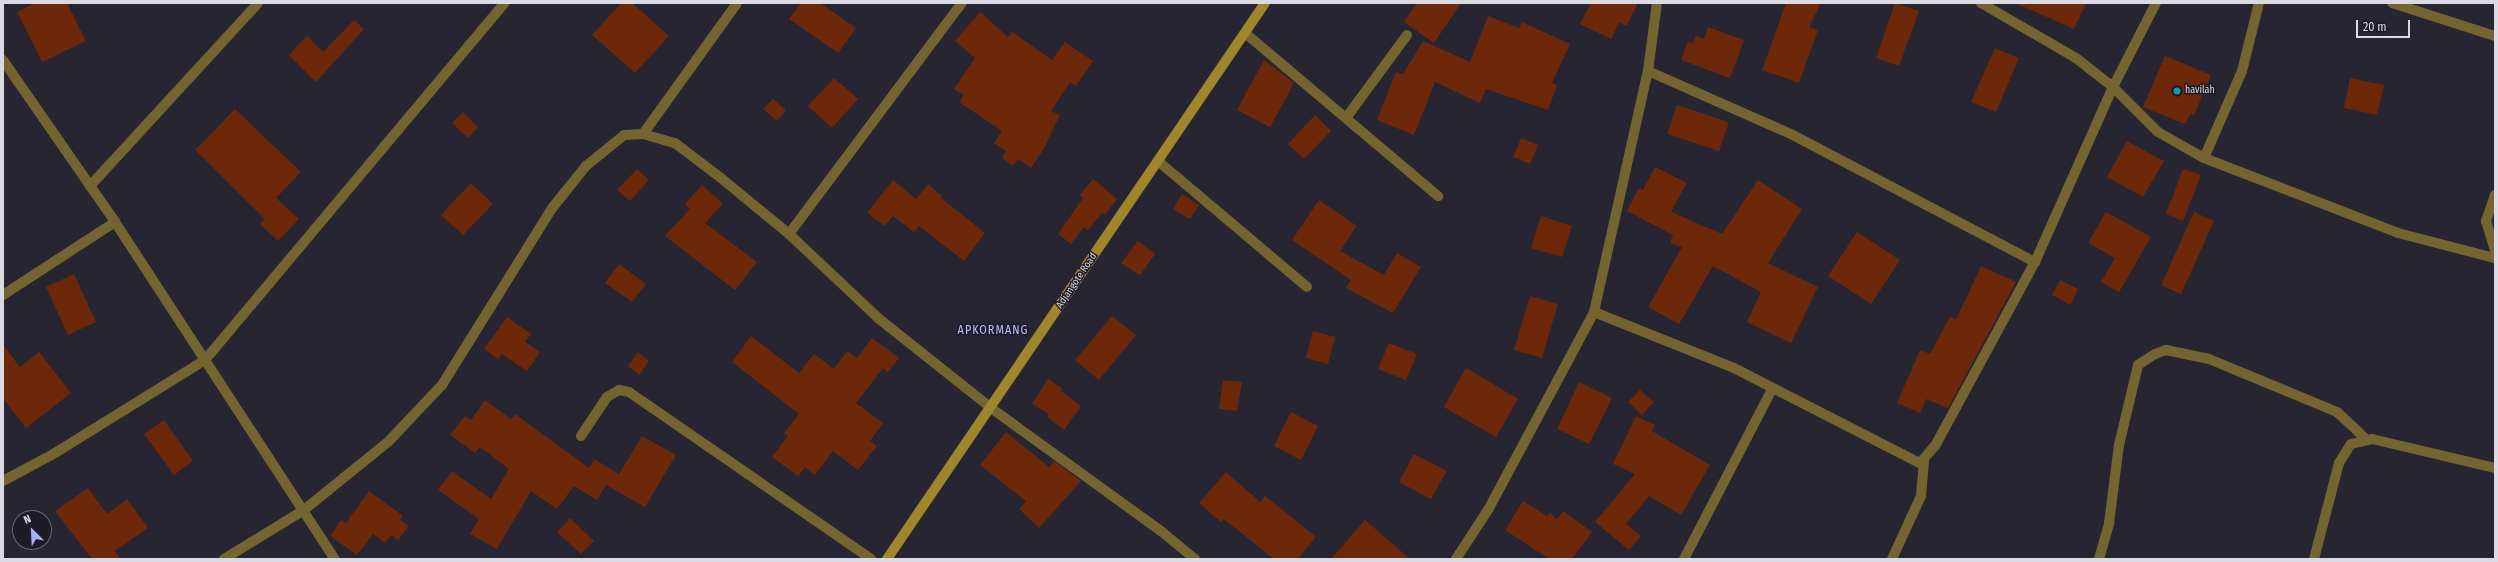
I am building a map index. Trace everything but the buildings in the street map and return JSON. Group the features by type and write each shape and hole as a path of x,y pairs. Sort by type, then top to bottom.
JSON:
{"street":[{"path":"90,186 258,3"},
{"path":"3,481 55,453 205,360 505,3"},
{"path":"643,134 737,3"},
{"path":"789,234 962,3"},
{"name":"Adjangote Road","path":"887,559 992,408 1265,3"},
{"path":"1456,559 1488,510 1594,312 1648,72 1657,3"},
{"path":"1981,3 2076,58 2113,87 2158,132 2204,158 2398,232 2495,258"},
{"path":"1892,559 1921,496 1924,461 1936,446 2035,262 2113,87 2156,3"},
{"path":"2204,158 2242,71 2259,3"},
{"path":"2392,3 2495,36"},
{"path":"1245,33 1438,196"},
{"path":"1346,118 1407,35"},
{"path":"4,62 115,222 335,559"},
{"path":"1648,72 1791,134 2035,262"},
{"path":"224,559 304,510 389,441 442,385 553,207 586,166 624,134 643,134 675,143 789,234 878,318 992,408 1118,499 1195,559"},
{"path":"1158,161 1307,287"},
{"path":"2495,195 2486,221 2495,251"},
{"path":"3,295 115,222"},
{"path":"1594,312 1734,368 1898,453 1920,463 1924,461"},
{"path":"2099,559 2109,523 2119,445 2138,365 2155,354 2166,350 2209,359 2337,412 2367,440"},
{"path":"1684,559 1772,389"},
{"path":"581,436 607,397 619,390 629,392 871,559"},
{"path":"2314,559 2339,464 2351,444 2372,439 2495,468"}],"place":[{"name":"havilah","path":"2177,91"}],"district":[{"name":"APKORMANG","path":"993,331"}]}
